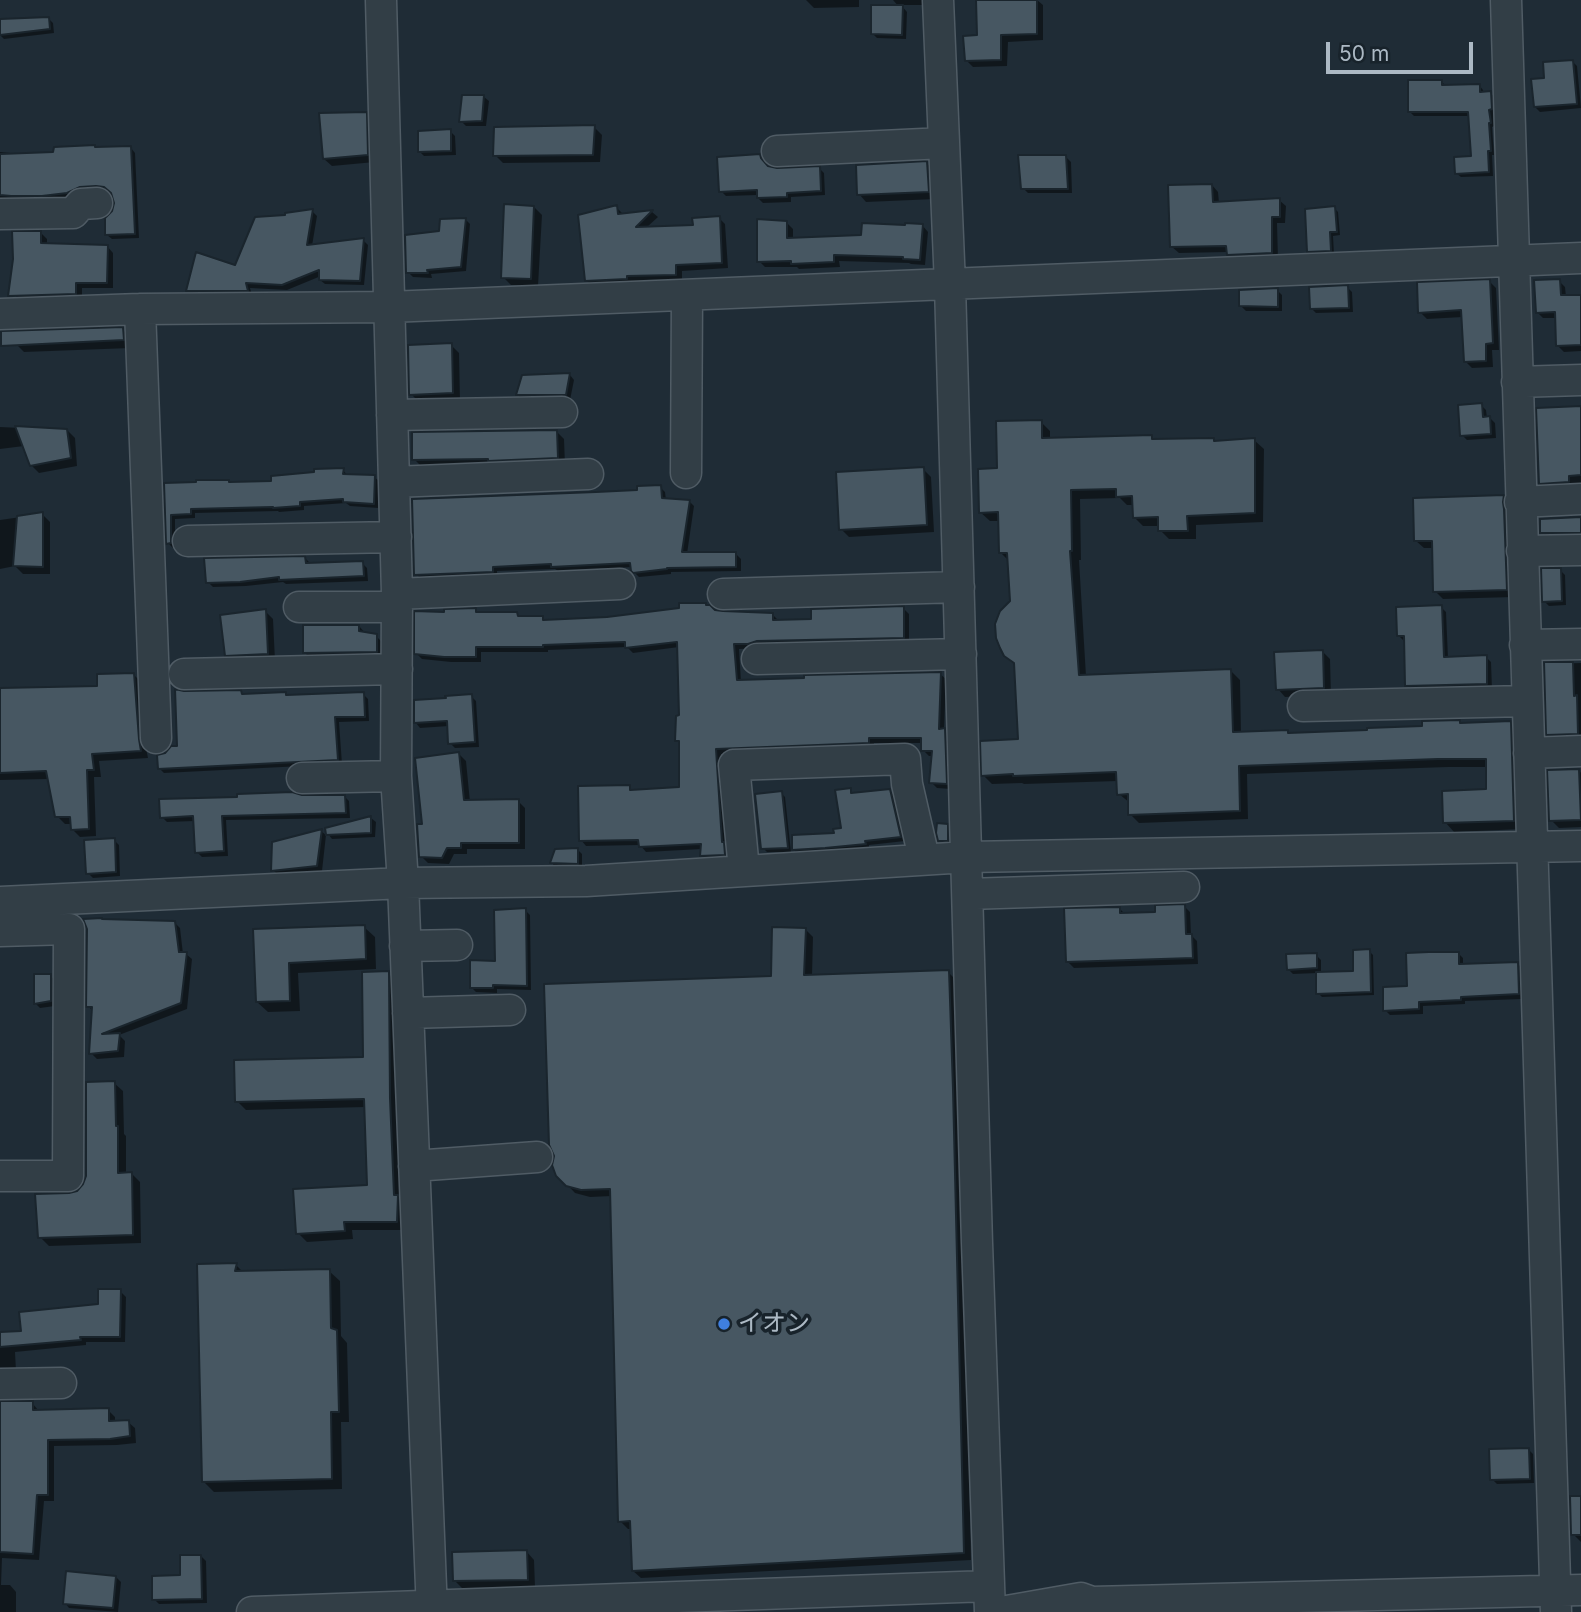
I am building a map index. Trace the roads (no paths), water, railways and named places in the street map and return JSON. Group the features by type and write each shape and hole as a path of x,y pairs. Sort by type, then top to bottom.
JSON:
{"street":[{"path":"381,0 396,537 396,776 403,883 432,1608"},
{"path":"938,0 950,285 977,1243 993,1603"},
{"path":"253,1612 795,1602 993,1603 1081,1598 1093,1602 1564,1597 1531,848 1506,0"},
{"path":"777,151 944,143"},
{"path":"0,214 57,220 73,213 81,204 97,203"},
{"path":"0,314 141,309 389,307 1581,258"},
{"path":"686,473 687,295"},
{"path":"141,309 156,738"},
{"path":"1517,382 1581,380"},
{"path":"392,415 562,412"},
{"path":"394,482 588,474"},
{"path":"1520,502 1581,499"},
{"path":"188,541 396,537"},
{"path":"1522,551 1581,550"},
{"path":"299,607 621,583"},
{"path":"723,594 959,587"},
{"path":"1525,645 1581,644"},
{"path":"757,659 961,654"},
{"path":"184,674 397,669"},
{"path":"1303,706 1527,701"},
{"path":"1528,753 1581,751"},
{"path":"744,870 734,765 905,759 907,784 924,858"},
{"path":"302,778 396,776"},
{"path":"0,902 403,883 586,881 924,858 1581,846"},
{"path":"968,894 1184,887"},
{"path":"0,931 69,929 68,1176 0,1176"},
{"path":"405,946 457,945"},
{"path":"408,1013 510,1010"},
{"path":"414,1166 537,1157"},
{"path":"0,1384 61,1382"}],"place":[{"name":"イオン","path":"724,1324"}]}
